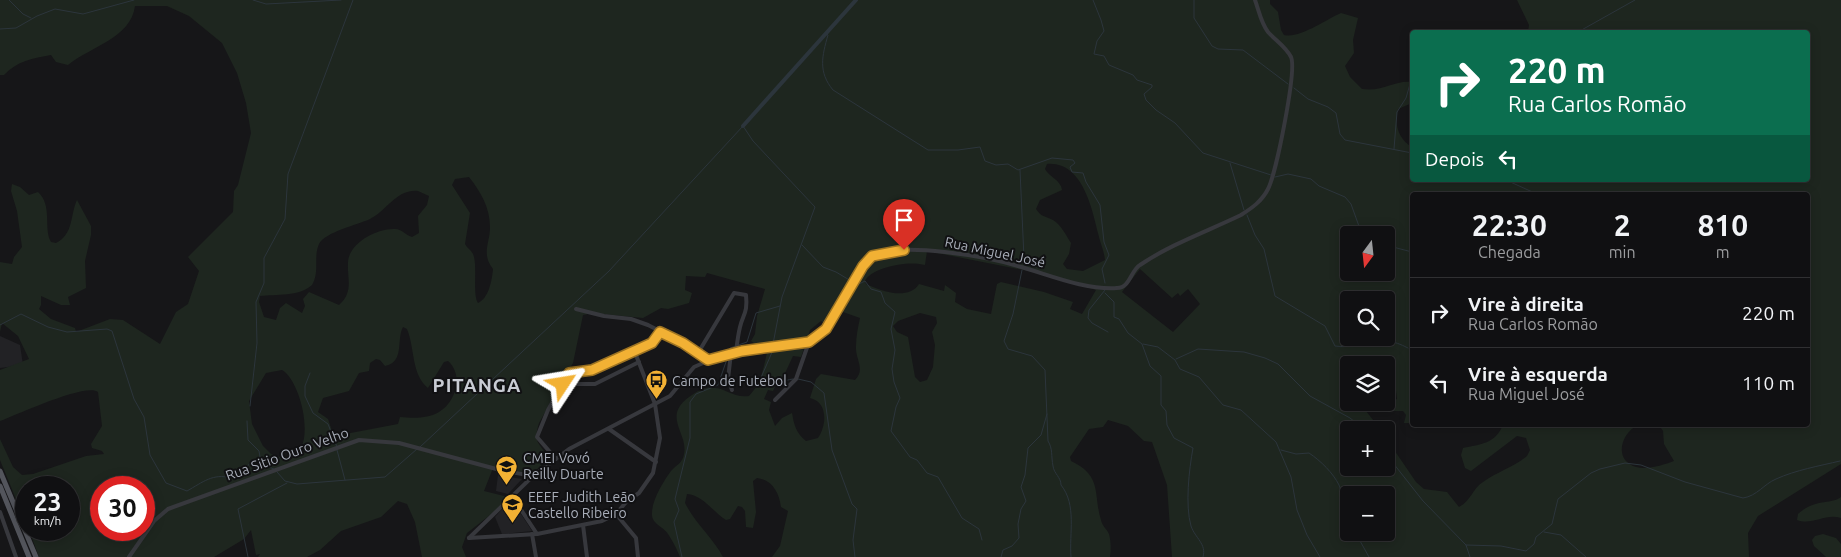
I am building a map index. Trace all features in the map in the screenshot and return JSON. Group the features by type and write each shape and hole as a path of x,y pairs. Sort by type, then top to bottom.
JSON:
{"main road":[{"path":"0,471 36,557"},
{"path":"0,486 29,557"}],"street":[{"name":"Rua Miguel José","path":"809,342 826,329 863,266 872,256 886,252 926,249 1015,265 1088,286 1119,288 1124,286 1137,266 1242,215 1253,207 1262,198 1271,183 1290,92 1293,65 1288,52 1264,25 1255,0"},
{"path":"698,353 734,293 737,292 746,296 746,316 740,324 728,379 732,390"},
{"path":"576,310 631,319 648,325 683,343 708,360"},
{"path":"556,459 537,437 548,410 569,373 592,370 652,343 660,332"},
{"path":"634,350 655,404 660,438 653,473 639,493 627,501 616,514 602,521 535,534 469,538 533,476 592,436 609,429 655,404 673,394 694,367 708,360 734,353 809,342 796,379 774,400"},
{"path":"563,384 595,384 639,362"},
{"path":"609,429 656,462"},
{"name":"Rua Sitio Ouro Velho","path":"129,556 154,520 168,510 359,440 399,443 500,470 533,476"},
{"path":"512,496 535,534 536,557"},
{"path":"0,512 16,557"},
{"path":"616,514 636,538 638,557"},
{"path":"583,525 587,557"}],"shaded area":[{"path":"0,0 1270,0 1270,4 1278,12 1281,30 1284,35 1305,31 1341,13 1358,18 1353,40 1354,53 1345,66 1350,77 1362,89 1377,89 1410,82 1410,104 1398,109 1397,126 1403,140 1410,146 1410,182 1810,182 1810,30 1528,30 1529,25 1517,0 1841,0 1841,464 1758,516 1748,533 1749,557 1172,557 1167,485 1152,442 1144,441 1128,426 1108,420 1103,427 1089,429 1070,457 1071,461 1088,473 1095,487 1103,526 1110,537 1110,557 772,557 780,546 788,511 781,507 779,496 771,484 757,478 753,481 756,512 753,528 746,527 745,511 742,507 738,506 730,519 726,520 698,497 687,494 685,503 689,510 723,557 680,557 666,531 652,517 652,508 661,486 683,457 684,446 678,424 678,409 684,401 703,389 717,388 735,395 749,396 760,380 768,348 751,341 755,334 757,316 765,289 707,273 705,277 686,276 685,290 692,293 689,303 668,309 661,308 643,318 593,313 583,315 573,363 539,423 537,430 538,443 548,459 535,471 529,473 493,468 484,491 512,498 467,533 462,547 466,557 422,557 415,522 407,504 398,501 381,517 341,531 320,550 307,557 258,557 260,554 256,555 251,530 244,539 214,557 39,557 33,541 80,541 80,476 15,476 15,497 0,460 0,439 13,467 22,475 33,474 86,456 104,454 102,451 92,448 91,444 102,426 98,392 91,390 66,395 0,421 0,370 29,359 18,336 2,323 0,332 0,262 12,264 14,257 22,247 17,211 11,191 12,184 20,187 29,195 38,192 43,198 47,210 51,242 56,243 66,235 77,200 91,226 91,235 85,261 86,288 68,297 70,305 61,305 41,296 39,309 51,319 75,328 76,332 110,319 123,320 160,344 176,312 188,304 199,271 188,257 233,212 234,191 238,185 251,133 246,103 237,73 222,43 189,16 167,6 135,6 132,17 118,34 68,65 56,62 51,55 26,61 9,70 4,75 0,75","holes":["1047,164 1059,165 1069,170 1077,178 1088,199 1105,260 1083,271 1067,269 1063,264 1069,254 1071,243 1063,230 1053,220 1041,215 1036,209 1040,200 1062,190 1045,169","469,177 486,206 490,220 487,258 493,273 487,293 482,301 478,303 475,293 474,259 465,244 470,213 452,185 455,179","410,191 418,191 429,196 427,205 418,216 419,233 412,237 397,229 388,229 372,234 359,243 350,255 347,295 339,305 309,292 303,299 305,306 302,313 286,303 280,308 276,320 264,317 259,302 260,296 301,292 312,285 316,275 317,249 322,240 334,232 370,219 398,197","927,251 1044,274 1096,290 1082,314 1070,309 1073,302 1044,292 1001,282 997,284 991,314 967,309 955,302 956,293 945,285 944,291 919,284 908,292 894,293 866,284 865,281 869,276 883,268 910,263 925,265","1140,269 1172,298 1178,293 1180,296 1188,289 1200,304 1173,332 1122,292","840,311 860,318 856,343 860,372 855,380 821,374 816,379 810,398 820,404 823,409 824,421 818,438 806,441 796,428 792,413 782,418 775,426 769,410 771,402 764,399 768,390 773,391 776,385 780,384 793,356 801,357 810,330 821,321 830,328","920,313 936,317 937,323 932,332 935,345 933,367 927,380 920,382 915,377 908,337 897,332 893,326 898,321","403,327 407,329 410,336 419,376 428,388 444,362 448,361 453,367 457,381 454,395 450,402 445,408 430,416 400,417 398,424 340,435 333,434 328,419 318,412 323,398 349,391 359,373 369,371 370,363 376,359 380,360 385,366 391,364 398,355","282,370 289,376 295,386 304,414 305,429 303,443 298,453 289,460 271,454 263,446 252,424 249,401 266,373"]},
{"path":"0,336 20,345 23,365 0,368"},
{"name":"CMEI Vovó Reilly Duarte","path":"498,475 522,479 508,494 496,491"},
{"path":"1841,497 1841,518 1829,517 1808,522 1797,520 1798,514 1804,509"},
{"name":"EEEF Judith Leão Castello Ribeiro","path":"511,499 532,531 502,534 495,517"},
{"path":"1823,534 1836,538 1841,544 1841,557 1826,557 1814,546 1812,540 1815,536"}],"waterway":[{"path":"9,0 23,14 31,18"},
{"path":"0,29 16,28 37,16 55,9 83,14 134,0"},
{"path":"253,0 266,4 341,0"},
{"path":"250,406 257,343 256,302 264,283 264,258 285,219 288,174 353,0"},
{"path":"743,126 856,0"},
{"path":"1093,0 1104,31 1097,41 1094,54 1104,56 1109,65 1133,75 1137,80 1152,85 1144,94 1146,100 1156,110 1175,123 1203,153 1271,175"},
{"path":"1194,0 1194,18 1212,46 1218,49 1243,50 1288,84"},
{"path":"1582,30 1635,0"},
{"path":"826,33 828,35 824,50 823,70 833,90 928,150 958,150 980,147 985,161 996,165 1008,164 1018,170 1052,158 1073,160 1075,163 1070,167 1072,172 1083,173 1086,182 1100,205 1104,242 1109,255 1102,269 1105,283"},
{"path":"1394,149 1397,112 1406,98 1410,84"},
{"path":"1294,88 1308,99 1328,107 1336,113 1340,134 1345,140 1410,153"},
{"path":"420,447 609,271 743,126 753,141 815,207 782,297 773,344"},
{"path":"1230,163 1244,210"},
{"path":"1020,170 1024,258"},
{"path":"1275,177 1288,174 1311,179 1319,186 1345,197 1351,204 1360,229 1387,228 1393,247 1410,251"},
{"path":"1510,182 1532,192"},
{"path":"1247,215 1255,235 1264,249 1275,296 1325,326 1335,346 1345,347 1388,341 1408,348"},
{"path":"802,245 823,267 851,281"},
{"path":"1022,270 1013,314 1004,341 1008,349 1032,356 1045,370 1048,441 1054,469 1066,493 1071,510 1071,557"},
{"path":"857,285 865,281 871,289 881,292 885,303 895,312 891,329 895,350 892,369 894,382 900,398 891,431 910,457 917,460 927,473 938,477 962,518 979,529 982,540"},
{"path":"1105,290 1089,310 1088,318 1092,323 1108,332"},
{"path":"1105,293 1114,302 1114,317 1119,319 1128,333 1142,344 1150,366 1161,376 1161,405 1166,411 1167,425 1174,438 1193,448 1189,477 1188,508 1191,526 1203,548 1203,557"},
{"path":"727,353 730,348 747,342 756,313 780,306"},
{"path":"0,325 21,314 48,327 67,332 107,329 112,331 134,399 144,417 150,455 166,483 187,491 213,478 231,478 243,471 252,461 274,469"},
{"path":"1143,344 1158,347 1175,360 1180,369 1199,377 1223,405 1241,410 1276,442 1291,477 1297,510 1307,535 1320,557"},
{"path":"1176,359 1198,349 1244,352 1265,358 1278,364 1310,396 1354,421"},
{"path":"766,384 760,383 760,380 773,350"},
{"path":"682,557 674,522 679,510 675,499 690,438 690,402 696,394 718,385 727,359"},
{"path":"310,373 305,386 305,396 313,413 328,424 337,447"},
{"path":"770,385 793,379"},
{"path":"798,379 811,382 824,393 832,450 852,504 857,509 853,540 855,557"},
{"path":"1001,557 1003,550 1012,546 1019,538 1018,524 1021,509 1026,501 1021,487 1025,475 1028,448 1041,435 1047,414"},
{"path":"247,421 248,440 259,451 261,463"},
{"path":"277,472 285,481 297,484 385,477 417,449"},
{"path":"337,450 345,480"},
{"path":"1281,450 1296,454 1309,453 1326,468 1340,488"},
{"path":"1466,545 1501,546 1526,551 1534,544 1536,537 1552,524 1558,499 1591,473 1625,463 1641,465 1685,482 1743,498 1752,495 1772,481 1784,476 1840,461"},
{"path":"1395,465 1423,501 1466,545 1470,557"},
{"path":"248,557 238,509 287,483"},
{"path":"1544,532 1561,535 1586,557"},
{"path":"1360,541 1369,557"}],"place":[{"name":"Campo de Futebol","path":"656,400"},
{"name":"CMEI Vovó Reilly Duarte","path":"507,485"},
{"name":"EEEF Judith Leão Castello Ribeiro","path":"512,524"}],"district":[{"name":"PITANGA","path":"477,385"}],"route":[{"path":"563,384 569,373 592,370 652,343 660,332 683,343 708,360 742,351 809,342 820,336 832,321 863,266 872,256 904,250"}]}
